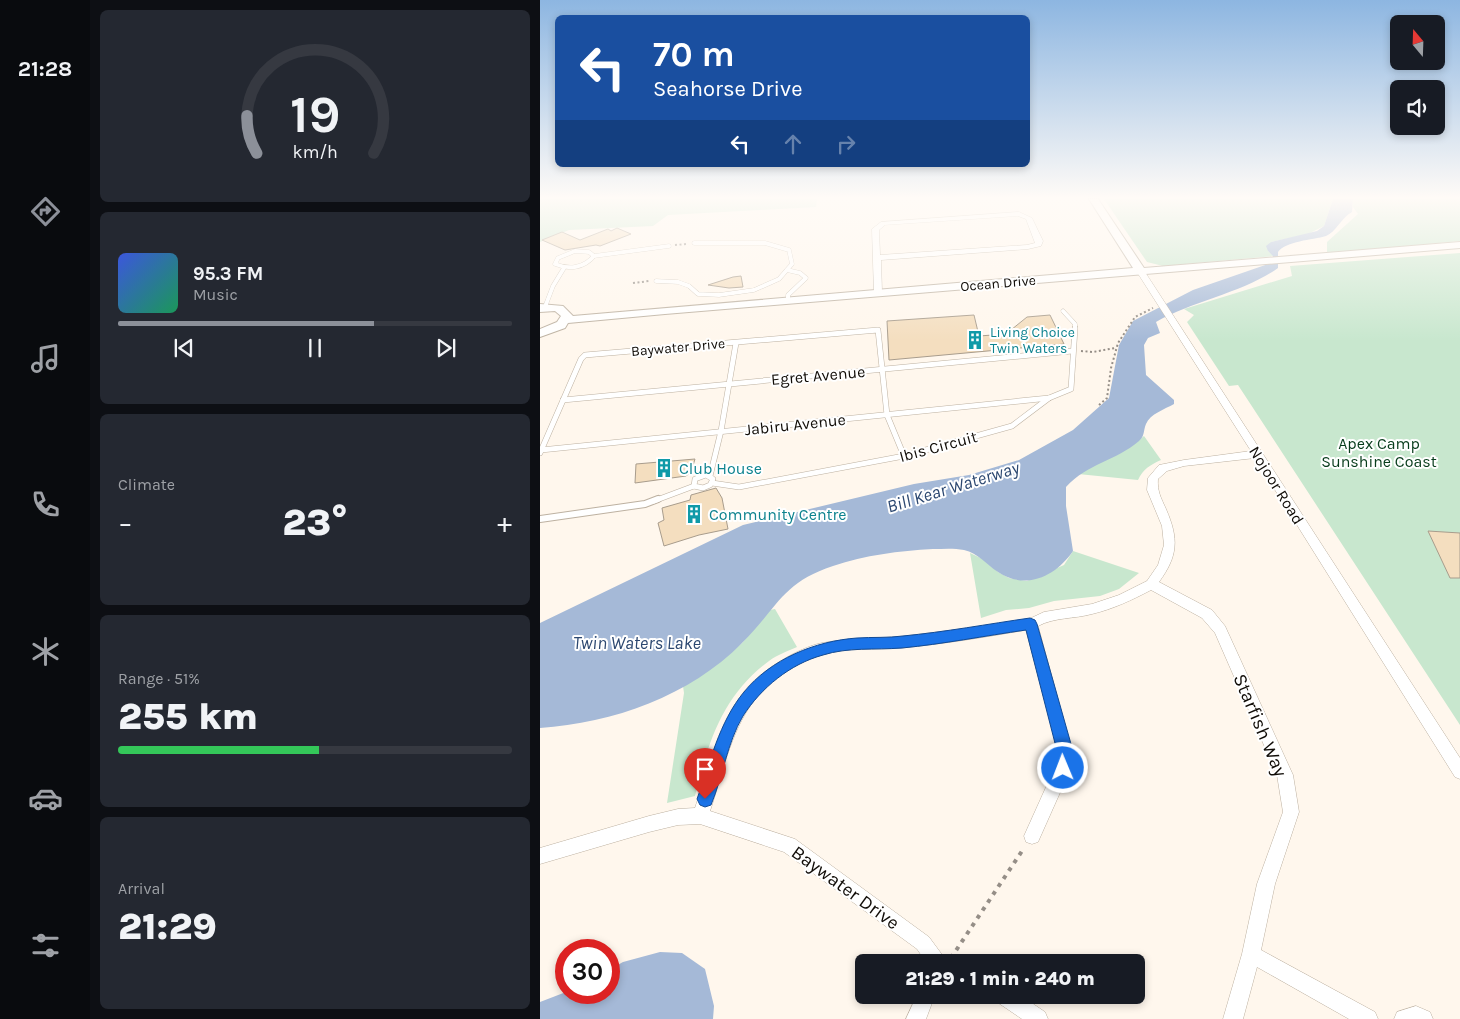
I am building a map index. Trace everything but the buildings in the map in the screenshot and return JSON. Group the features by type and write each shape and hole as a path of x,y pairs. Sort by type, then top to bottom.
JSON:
{"street":[{"path":"876,247 878,293"},
{"path":"876,258 1029,247"},
{"name":"Nojoor Road","path":"1125,247 1169,312 1257,454 1460,772"},
{"name":"Ocean Drive","path":"565,320 1441,247"},
{"path":"542,334 561,325 565,320 565,312 554,307 543,308"},
{"path":"700,816 728,734 738,713 759,685 782,667 820,649 856,644 902,642 1030,624 1044,617 1092,608 1123,599 1151,584 1164,566 1170,545 1168,526 1152,490 1153,478 1163,468 1184,463 1257,454"},
{"name":"Starfish Way","path":"1151,584 1207,614 1220,630 1285,775 1291,812 1266,884 1251,954 1233,1019"},
{"path":"1030,624 1065,751 1063,768 1032,836"},
{"name":"Baywater Drive","path":"540,856 649,824 678,817 700,816 789,845 923,943 931,954"},
{"path":"1251,954 1368,1019"},
{"path":"916,1019 922,1004"},
{"path":"1017,1004 1038,1019"},
{"path":"1404,1019 1409,1016 1423,1019"}],"lane":[{"path":"594,256 592,253 585,251 566,254 555,262 557,266 564,268 584,265 591,261 594,256 663,247"},
{"path":"656,281 678,282 689,286 698,294 754,290 779,279 792,264 789,250 779,247"},
{"path":"543,308 564,268"},
{"path":"787,270 800,273 806,278 788,295 788,300"},
{"name":"Ibis Circuit","path":"694,486 702,488 712,483 739,487 904,456 1012,426 1049,398 1071,389 1075,324 1063,311"},
{"name":"Baywater Drive","path":"541,451 581,359 585,355 878,330 882,369"},
{"path":"712,483 713,478 710,476 721,431 736,342"},
{"name":"Egret Avenue","path":"563,400 1072,350"},
{"path":"882,369 886,415 904,456"},
{"name":"Jabiru Avenue","path":"541,451 1049,398"},
{"path":"540,520 645,504 694,486 694,481 698,477 710,476"}],"path":[{"path":"634,282 656,281"},
{"path":"1099,404 1107,398 1116,348 1135,317 1153,308"},
{"path":"1072,350 1092,352 1116,348"},
{"path":"953,954 1032,836"}],"green space":[{"path":"1136,247 1269,247 1268,251 1274,256 1163,266 1147,262"},
{"path":"1327,247 1403,247 1327,254"},
{"name":"Apex Camp Sunshine Coast","path":"1460,253 1460,725 1238,385 1229,386 1187,322 1194,315 1184,309 1292,276 1290,266"},
{"path":"1144,436 1161,460 1147,468 1138,480 1078,474 1137,442"},
{"path":"1073,551 1139,573 1119,589 1100,596 1054,601 1029,608 1006,610 981,618 970,553 987,561 998,572 1009,578 1027,581 1064,565"},
{"path":"775,609 797,647 769,661 753,674 729,704 712,739 695,796 667,803 684,693 683,686 713,667 742,643 770,610"}],"water":[{"name":"Twin Waters Lake","path":"1266,247 1284,247 1278,252 1278,268 1250,284 1186,308 1156,322 1160,333 1148,338 1144,345 1146,375 1174,400 1174,404 1158,412 1148,420 1141,439 1130,448 1083,472 1066,487 1066,506 1073,551 1058,568 1049,574 1030,580 1009,578 974,554 956,549 895,552 845,562 802,580 781,598 754,631 721,662 699,678 674,692 649,704 622,713 568,725 540,728 540,623 743,525 914,484 969,475 1019,460 1073,430 1109,398 1119,345 1133,321 1193,290 1271,263 1273,256"},
{"path":"660,952 682,953 705,969 714,1006 713,1019 540,1019 540,1002 555,996 555,1004 620,1004 620,964"}],"place":[{"name":"Living Choice Twin Waters","path":"975,340"},
{"name":"Club House","path":"664,468"},
{"name":"Community Centre","path":"694,514"}],"route":[{"path":"705,799 728,734 738,713 749,696 764,680 782,667 820,649 856,644 902,642 1030,624 1065,751 1063,768"}],"water label":[{"name":"Bill Kear Waterway","path":"953,487"}]}
